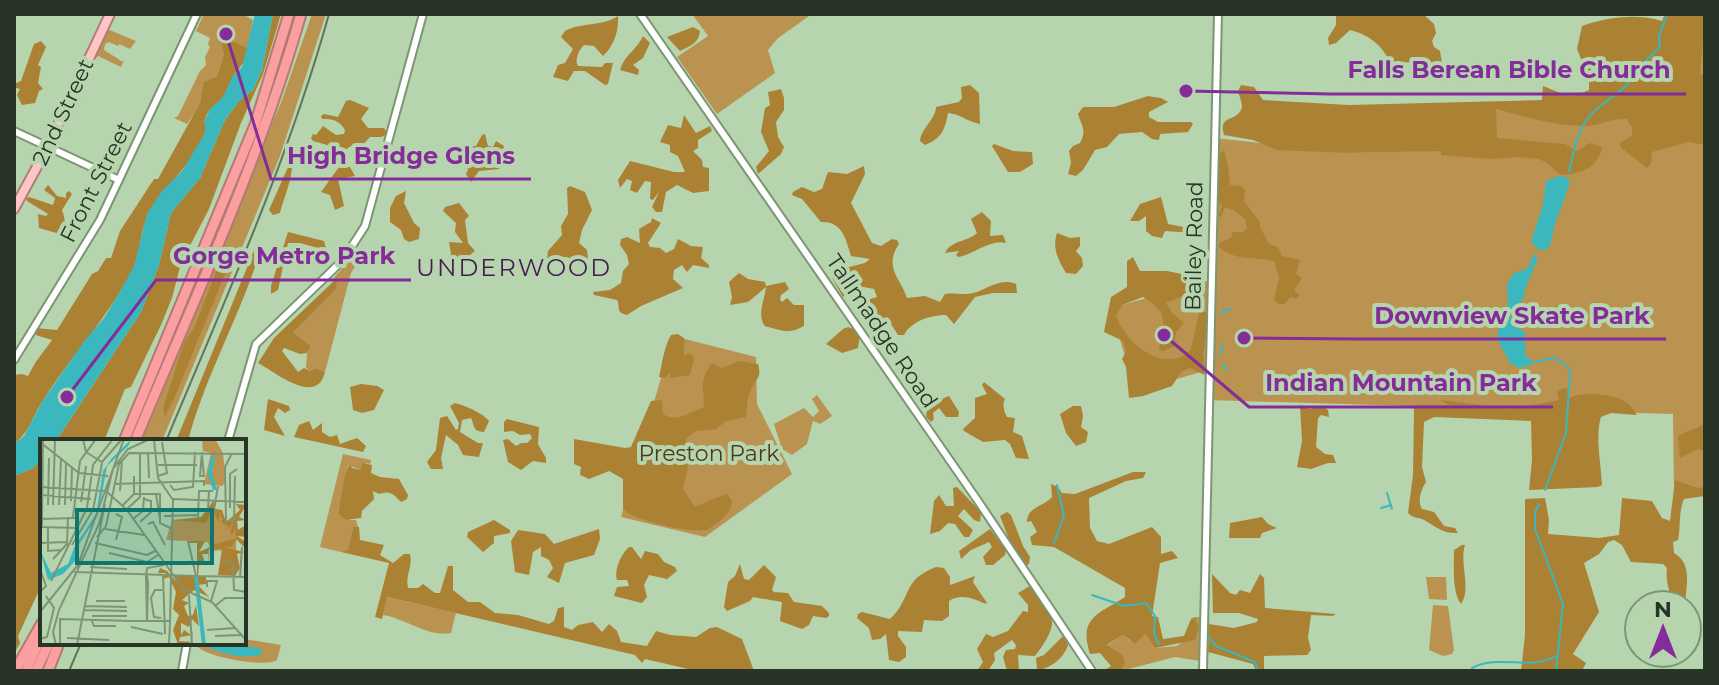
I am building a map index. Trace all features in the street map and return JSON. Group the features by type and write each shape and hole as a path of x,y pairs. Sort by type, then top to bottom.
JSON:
{"highway":[{"path":"125,439 255,125 289,14"},
{"path":"136,439 247,173 304,14"},
{"path":"15,671 40,627"},
{"path":"26,671 40,640"},
{"path":"36,671 48,645"},
{"path":"48,671 58,645"}],"main road":[{"name":"2nd Street","path":"14,209 110,14"}],"street":[{"name":"Front Street","path":"14,360 100,220 197,14"},
{"path":"229,439 256,344 343,260 364,229 372,209 423,14"},
{"name":"Tallmadge Road","path":"640,14 978,501 1092,671"},
{"name":"Bailey Road","path":"1203,671 1218,14"},
{"path":"14,131 119,180"},
{"path":"182,671 187,645"}],"green space":[{"path":"204,14 242,14 253,20 247,50 224,54 217,76 205,84 199,105 187,124 174,118 206,65 210,38 196,31"},
{"path":"312,14 326,14 280,156 163,439 140,439 282,100"},
{"path":"692,14 812,14 778,38 768,50 775,73 717,114 677,57 708,36"},
{"path":"1705,14 1705,492 1674,492 1673,414 1208,400 1208,370 1135,391 1111,308 1211,280 1215,138 1351,153 1496,149 1496,109 1626,119 1635,133"},
{"path":"107,29 136,41 130,49 109,42 105,44 104,50 123,62 125,59 121,67 93,56"},
{"path":"354,255 362,256 351,273 325,372 315,368 310,371 306,368 311,346 292,334 336,289 336,278 332,280"},
{"name":"Preston Park","path":"673,336 756,357 757,404 792,474 705,537 621,517"},
{"path":"817,395 832,416 820,424 813,421 807,444 792,455 782,449 774,424 804,408 813,417 819,411 812,399"},
{"path":"343,454 371,460 360,470 348,465 338,514 356,520 358,527 353,527 348,551 341,552 320,547"},
{"path":"1426,577 1446,577 1447,600 1429,599"},
{"path":"386,597 456,613 451,633 425,630 383,615"},
{"path":"1433,605 1448,606 1452,654 1443,656 1429,650"},
{"path":"1195,617 1201,617 1200,661 1175,657 1121,671 1107,646 1123,635 1130,641 1145,634 1155,648 1177,646 1199,628"},
{"path":"246,639 281,645 277,660 261,663 211,654 197,646 246,645"}],"shaded area":[{"path":"273,14 281,14 263,74 209,209 181,263 161,325 131,387 125,389 105,439 57,439 141,312 159,265 171,213 200,178 225,120 239,101 253,90 262,70"},
{"path":"1336,14 1423,14 1434,24 1436,33 1432,41 1440,51 1442,63 1390,62 1374,41 1350,30 1336,43 1329,45 1328,38 1336,25"},
{"path":"1665,14 1705,14 1700,74 1705,76 1705,145 1688,142 1652,152 1647,168 1620,147 1620,142 1632,136 1632,128 1626,119 1589,126 1571,125 1496,109 1497,138 1565,144 1577,151 1590,143 1602,147 1592,165 1575,173 1560,175 1539,159 1441,155 1441,151 1351,153 1277,150 1253,140 1224,135 1225,121 1242,108 1238,91 1241,85 1254,87 1263,100 1349,105 1542,100 1543,86 1566,95 1575,95 1589,90 1589,78 1577,49 1582,26 1622,17 1662,21"},
{"path":"618,16 615,38 603,56 594,46 584,45 577,58 578,66 602,67 605,63 613,63 608,84 585,71 574,71 568,81 553,77 558,65 565,63 573,49 561,37 565,31"},
{"path":"693,27 700,31 698,38 680,51 667,37"},
{"path":"643,36 650,43 643,58 633,65 639,70 638,75 620,70 625,60"},
{"path":"221,40 247,48 244,62 224,96 206,115 205,132 196,152 150,211 136,262 123,286 40,405 24,434 14,444 14,375 28,376 52,340 36,335 36,328 57,330 92,274 98,271 106,258 111,258 120,231 154,179 158,179 200,103 204,82 217,76 224,54"},
{"path":"41,41 46,47 38,65 41,67 38,83 43,89 39,91 35,103 22,105 17,95 20,89 14,84 21,81 34,44"},
{"path":"970,85 979,93 980,124 948,113 939,137 925,145 920,141 936,107 959,102 962,98 961,87"},
{"path":"781,89 784,110 776,122 778,137 784,147 781,154 758,174 756,167 769,151 761,132 765,108 770,105 768,92"},
{"path":"1148,96 1168,102 1149,112 1149,117 1158,122 1191,122 1193,124 1188,132 1160,134 1159,140 1142,132 1119,134 1107,147 1095,150 1076,176 1068,174 1071,163 1069,151 1080,143 1083,135 1078,114 1083,107 1114,107"},
{"path":"346,101 369,108 361,119 368,128 384,128 388,134 370,137 362,146 354,144 345,150 313,141 313,134 316,135 323,126 336,135 344,134 345,130 338,122 322,119 321,116 338,117"},
{"path":"684,115 696,133 710,126 712,131 698,140 698,148 693,151 702,160 703,167 709,168 709,191 693,193 677,185 666,192 662,212 656,212 652,207 659,192 653,200 650,199 651,182 645,181 637,193 630,190 632,181 627,179 620,188 618,180 630,161 685,172 678,156 670,152 670,145 660,142 668,125 681,128"},
{"path":"485,134 488,146 493,147 496,141 504,146 500,166 499,169 479,171 471,182 466,174 472,160 473,146"},
{"path":"994,144 1013,151 1032,152 1033,164 1020,172 1008,172 992,146"},
{"path":"1224,151 1230,185 1241,186 1245,190 1244,201 1260,222 1269,244 1278,247 1282,256 1300,260 1296,274 1302,278 1294,290 1299,295 1297,299 1290,297 1285,304 1278,304 1274,299 1279,277 1274,261 1239,257 1219,247 1219,243 1231,238 1233,232 1243,232 1247,228 1245,219 1233,210 1225,207 1221,217 1218,216 1222,206 1218,203 1219,153"},
{"path":"289,165 292,167 289,184 280,213 273,215 269,210"},
{"path":"864,166 865,174 851,203 872,243 881,246 892,239 897,240 899,244 893,266 907,298 925,296 940,302 945,294 971,294 1002,282 1016,284 1017,293 975,297 954,324 946,315 940,315 916,323 904,335 898,335 891,324 872,327 875,335 872,335 853,304 877,297 874,289 858,286 843,297 832,278 837,262 845,268 870,259 851,256 839,228 821,222 802,199 792,195 802,187 814,192 822,189 828,172 847,174"},
{"path":"339,167 350,167 355,176 338,179 344,206 335,210 330,195 321,192"},
{"path":"48,185 57,196 66,198 69,191 72,194 62,210 65,219 60,234 39,228 38,214 48,214 26,198 53,205 55,198 44,190"},
{"path":"570,186 585,192 592,210 579,243 587,250 588,260 585,263 566,257 547,258 548,251 562,235 561,226 568,214 567,188"},
{"path":"406,191 404,203 420,228 419,239 409,242 404,239 401,230 390,222 390,208 396,196"},
{"path":"1161,197 1168,224 1199,230 1193,233 1165,231 1162,238 1146,231 1146,216 1139,221 1130,221 1140,204"},
{"path":"459,203 469,216 465,220 468,243 475,251 465,259 462,271 458,269 460,265 447,265 451,254 449,242 463,243 455,232 456,223 443,211 445,207"},
{"path":"982,212 991,221 990,236 1003,235 1006,243 994,243 958,257 959,251 945,253 951,246 977,233 971,219"},
{"path":"652,218 661,223 648,243 650,247 660,248 666,253 674,249 678,239 691,246 703,247 701,258 709,268 693,265 687,272 682,265 674,270 673,279 683,288 627,315 623,314 617,300 594,295 593,292 610,290 621,283 623,271 629,264 620,245 621,239 627,237 640,243 639,229 651,222"},
{"path":"288,232 324,241 326,248 288,243 278,290 271,294 271,286"},
{"path":"1057,233 1070,238 1080,237 1080,246 1076,251 1082,258 1083,266 1076,274 1066,273 1061,263 1056,248"},
{"path":"255,248 258,249 251,278 203,394 189,439 177,439"},
{"path":"229,253 231,259 165,417 163,408 184,343 194,328 216,272"},
{"path":"1133,257 1140,271 1167,271 1202,278 1201,288 1166,303 1184,323 1176,332 1174,346 1164,351 1159,350 1163,319 1158,309 1143,297 1122,305 1116,316 1121,326 1147,353 1158,358 1181,357 1191,349 1199,313 1205,312 1209,317 1203,354 1205,375 1190,368 1181,372 1172,386 1129,398 1126,367 1122,359 1126,352 1123,341 1104,332 1111,297 1127,287 1127,261"},
{"path":"739,273 748,279 765,282 766,286 785,282 789,289 780,299 782,302 787,298 794,305 804,305 804,326 788,331 764,326 761,312 766,287 748,302 730,305 729,282"},
{"path":"337,278 336,289 293,333 311,346 307,353 300,354 284,348 282,351 298,372 304,368 310,371 315,368 325,372 321,382 314,387 295,384 258,363 274,338"},
{"path":"848,327 860,335 858,348 842,353 826,344 843,329"},
{"path":"678,334 684,338 684,356 690,353 694,359 690,375 670,378 671,372 665,378 659,377 669,339 671,335"},
{"path":"739,361 758,364 759,368 749,396 746,417 726,421 716,429 696,431 687,438 682,452 688,467 683,489 695,507 727,494 732,501 727,514 707,530 688,530 639,518 623,509 623,479 609,471 589,479 580,475 581,467 574,464 574,439 631,447 651,401 662,400 663,414 673,417 684,416 704,407 703,380 712,363 722,368"},
{"path":"984,382 1005,399 1005,413 1007,417 1015,418 1013,432 1022,436 1029,459 1016,458 1005,440 983,442 964,431 975,418 975,398 987,394 982,385"},
{"path":"361,384 384,390 374,410 362,413 353,410 350,387"},
{"path":"1567,388 1569,398 1590,394 1616,397 1629,404 1637,415 1611,413 1601,417 1598,442 1602,485 1529,490 1531,421 1434,417 1424,422 1422,467 1426,482 1420,503 1422,509 1434,512 1444,526 1455,528 1458,533 1445,531 1408,513 1413,475 1414,408 1417,405 1449,405 1440,400 1512,409 1559,400 1557,392"},
{"path":"949,396 959,412 958,417 946,417 939,408 933,413 931,422 926,417 927,409 934,402"},
{"path":"268,399 289,406 290,410 285,413 278,408 274,417 285,436 264,430"},
{"path":"455,403 489,421 484,432 476,429 471,418 462,420 460,432 483,443 479,457 463,455 458,445 446,435 441,458 443,469 431,469 427,462 436,450 440,418 447,416 458,429 459,423 450,406"},
{"path":"1300,405 1310,409 1322,406 1328,410 1329,417 1321,415 1318,418 1316,447 1325,454 1333,455 1336,463 1311,469 1297,467 1302,441"},
{"path":"1073,406 1081,406 1081,427 1088,432 1086,442 1076,446 1066,433 1060,414"},
{"path":"507,419 539,427 538,444 546,463 533,461 521,470 508,462 503,440 508,439 516,446 532,438 530,434 504,432"},
{"path":"309,421 313,430 322,423 322,432 330,437 337,435 340,444 357,438 366,446 363,452 294,437 299,425"},
{"path":"1705,424 1705,451 1698,449 1680,458 1678,436"},
{"path":"40,461 40,588 18,636 20,643 14,654 14,476 33,468"},
{"path":"363,463 372,465 371,473 380,477 399,479 408,495 407,499 401,502 392,494 373,491 374,499 362,511 361,518 346,520 338,514 346,473 350,464 352,468 360,470"},
{"path":"1133,472 1146,472 1143,478 1126,481 1089,498 1090,528 1097,541 1109,544 1152,527 1161,537 1161,554 1172,551 1178,558 1160,563 1152,616 1158,617 1163,639 1184,636 1191,619 1195,617 1199,628 1195,640 1155,648 1145,634 1135,644 1123,635 1107,645 1122,655 1125,663 1121,671 1103,671 1111,666 1100,653 1090,654 1087,642 1089,624 1099,613 1125,597 1125,588 1054,547 1032,545 1030,537 1037,532 1031,521 1027,522 1033,510 1052,497 1051,484 1062,493 1075,494"},
{"path":"1675,480 1697,488 1705,487 1705,496 1684,499 1678,540 1673,542 1674,553 1686,569 1686,589 1669,589 1667,568 1663,564 1631,562 1622,545 1614,540 1608,542 1599,554 1584,563 1599,612 1573,654 1586,663 1582,671 1521,671 1525,635 1525,499 1545,498 1548,534 1599,538 1619,535 1622,498 1652,501 1662,518 1670,521"},
{"path":"957,487 981,513 980,522 964,509 958,516 973,530 969,537 964,537 955,524 948,523 940,531 930,534 934,501 939,495 946,506 954,506 953,488"},
{"path":"1007,512 1030,557 1029,564 1025,566 1010,542 1000,516"},
{"path":"1262,517 1277,528 1262,533 1260,538 1229,538 1230,523"},
{"path":"494,520 510,533 494,536 494,543 483,552 467,537 468,532"},
{"path":"353,527 359,527 360,540 384,545 380,555 393,563 404,554 410,554 408,588 418,588 423,584 440,593 448,566 453,566 453,590 468,602 480,602 495,613 518,615 549,624 554,621 558,608 564,607 564,627 572,630 578,625 593,622 602,632 609,624 617,631 621,642 647,646 656,631 696,637 717,627 742,639 754,671 697,671 645,659 642,663 635,655 387,597 382,619 375,617 389,563 341,552 348,550"},
{"path":"599,529 600,539 594,555 565,563 559,583 547,577 553,568 549,560 541,556 541,547 533,552 529,575 515,572 511,541 518,530 545,534 554,544"},
{"path":"990,529 1006,550 1005,555 993,565 986,565 983,557 992,547 989,542 971,550 961,559 959,551"},
{"path":"1465,545 1465,591 1461,604 1455,586 1454,550"},
{"path":"629,547 641,559 645,551 658,554 677,571 667,579 649,575 644,585 647,597 642,603 614,596 617,587 629,586 627,580 617,580 616,572"},
{"path":"740,564 744,579 749,580 764,565 776,577 774,592 788,593 794,602 822,606 829,616 813,616 809,625 802,629 780,621 782,602 753,597 727,611 724,607 728,582 735,576"},
{"path":"936,567 944,568 950,577 950,585 975,576 973,582 987,603 963,597 949,601 949,616 942,621 924,620 922,632 898,631 906,647 906,657 899,662 889,660 886,634 872,640 869,628 857,618 858,614 862,612 890,619 917,578"},
{"path":"1212,574 1230,593 1236,595 1240,590 1250,593 1260,574 1264,578 1265,608 1336,614 1311,615 1308,638 1311,650 1307,655 1264,656 1264,671 1256,671 1253,664 1208,652 1209,624 1234,628 1257,622 1258,619 1239,613 1213,613"},
{"path":"1030,586 1046,605 1052,620 1043,645 1035,656 1018,655 1019,671 1007,671 1003,657 1006,650 1015,649 1012,640 994,653 995,660 988,671 977,671 983,662 977,649 986,634 993,637 1008,631 1023,611 1028,612 1028,605 1018,593"},
{"path":"1064,635 1068,645 1062,656 1048,667 1037,671 1031,671 1037,670 1036,658 1044,655"}],"water":[{"path":"255,14 273,14 262,70 253,90 239,101 225,120 200,178 171,213 159,265 141,312 57,439 40,439 40,461 33,468 14,476 14,444 24,436 42,402 121,290 134,266 147,214 161,192 182,171 205,133 205,119 211,108 223,97 233,76 242,67"},
{"path":"1559,176 1570,181 1550,246 1539,250 1531,242 1543,205 1546,181"},
{"path":"1534,254 1538,258 1523,300 1511,312 1511,324 1525,332 1525,354 1534,364 1519,368 1510,363 1497,339 1508,308 1507,284 1514,273 1527,269"},
{"path":"248,646 261,649 262,654 234,655 207,647"}],"waterway":[{"path":"1569,172 1576,141 1584,124 1594,111 1626,86 1637,69 1660,47 1659,36 1667,14"},
{"path":"1221,314 1231,309"},
{"path":"1220,354 1223,344"},
{"path":"1534,362 1556,358 1568,367 1570,374 1566,433 1545,490"},
{"path":"1223,364 1227,370"},
{"path":"1054,543 1064,516 1057,485"},
{"path":"1387,493 1392,509"},
{"path":"1539,504 1535,513 1535,529 1563,604 1556,671"},
{"path":"1381,508 1391,505"},
{"path":"1092,595 1124,606 1146,603 1155,616 1154,634 1159,644"},
{"path":"1208,637 1216,646 1255,662 1258,671"},
{"path":"1472,668 1493,662 1536,662 1556,656"}],"railway":[{"path":"167,439 275,177 329,14"},
{"path":"69,671 80,645"}],"place":[{"name":"High Bridge Glens","path":"226,34"},
{"name":"Falls Berean Bible Church","path":"1186,91"},
{"name":"Indian Mountain Park","path":"1164,335"},
{"name":"Downview Skate Park","path":"1244,338"},
{"name":"Gorge Metro Park","path":"67,397"}],"district":[{"name":"UNDERWOOD","path":"514,267"}]}
